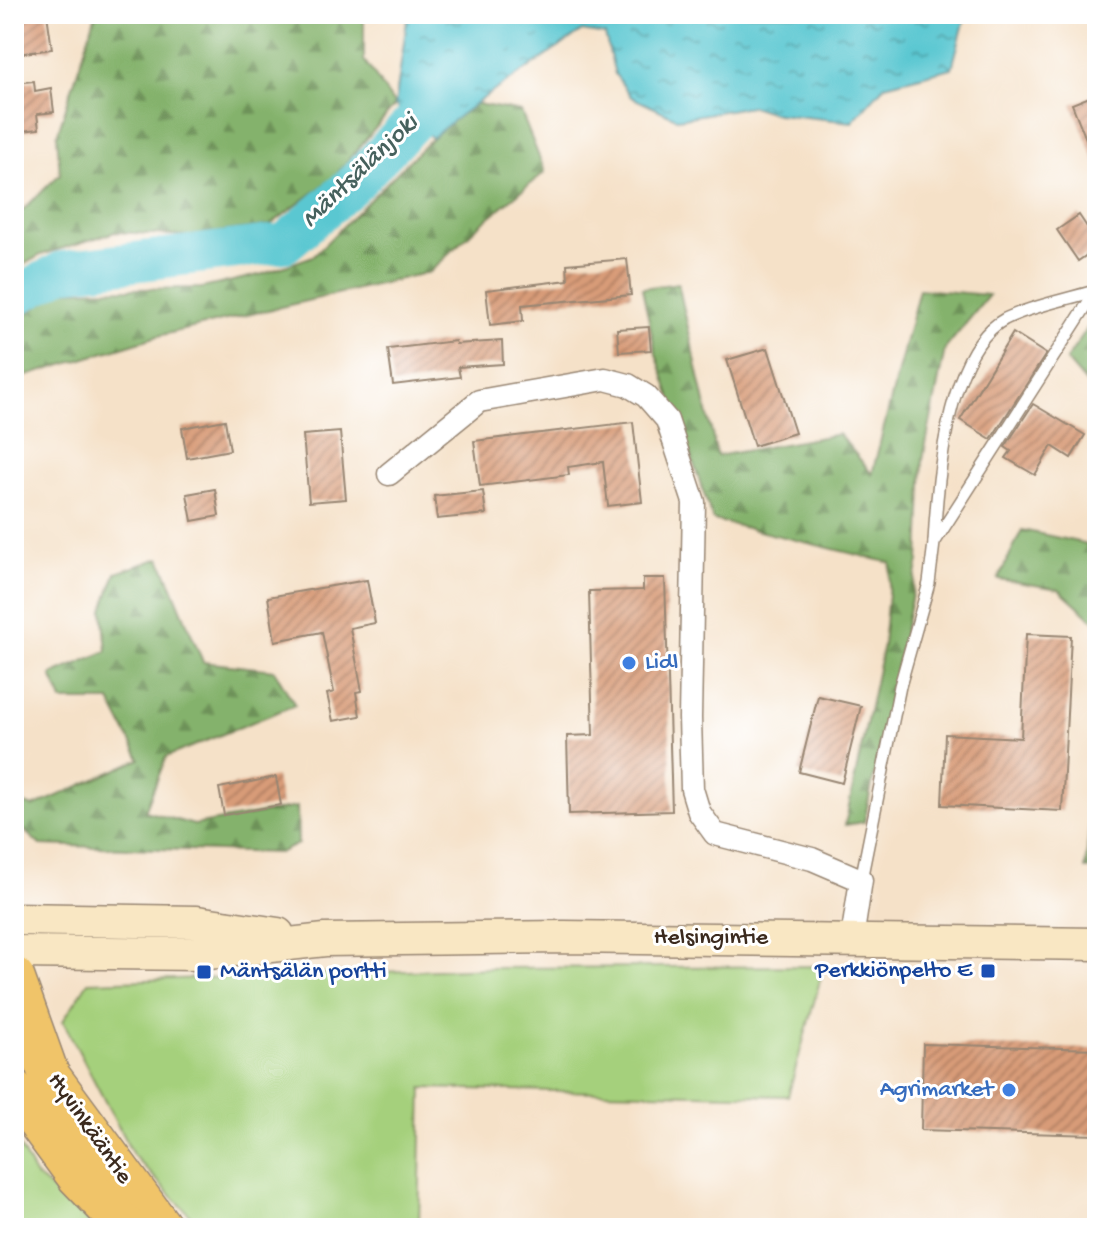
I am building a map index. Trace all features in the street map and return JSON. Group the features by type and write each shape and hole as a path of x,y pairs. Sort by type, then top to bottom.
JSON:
{"highway":[{"name":"Hyvinkääntie","path":"14,977 49,1075 162,1228"},
{"name":"Hyvinkääntie","path":"14,1090 77,1176 127,1228"}],"main road":[{"name":"Helsingintie","path":"14,919 197,922 325,940"},
{"name":"Helsingintie","path":"14,952 199,954 325,940 564,937 1097,944"}],"street":[{"path":"389,474 479,401 520,391 605,379 628,385 646,396 667,420 694,502 690,718 692,789 699,812 715,834 812,859 861,880 852,939"}],"lane":[{"path":"934,543 1096,290"},
{"path":"861,880 900,686 929,583 938,466 968,358 1005,320 1096,290"}],"green space":[{"path":"96,14 364,14 364,60 395,105 334,177 270,225 189,236 115,232 41,255 14,270 14,209 24,209 60,174 57,135"},
{"path":"472,103 521,112 545,172 477,227 430,272 158,336 14,380 14,321 64,290 202,288 263,274 313,256 432,138"},
{"path":"678,283 717,456 839,434 872,474 919,289 989,295 945,349 923,459 919,561 864,822 845,825 883,645 891,563 713,520 656,354 642,288"},
{"path":"1097,314 1097,396 1066,360"},
{"path":"1022,530 1097,546 1097,623 1059,589 998,579"},
{"path":"160,558 203,662 274,670 295,705 166,757 145,811 194,825 297,807 298,844 279,853 40,845 16,823 14,800 33,807 140,759 110,701 62,701 51,675 107,651 103,610 116,573"},
{"path":"1097,753 1097,869 1085,869"},
{"path":"824,966 788,1096 422,1088 419,1228 202,1228 133,1155 63,1021 88,982 495,968"},
{"path":"14,1136 35,1175 96,1228 14,1228"}],"water":[{"path":"408,14 971,14 965,19 952,68 885,85 852,122 777,114 751,106 678,119 631,97 615,74 605,35 582,31 468,109 432,138 395,105"}],"building":[{"path":"14,14 47,14 52,49 17,54"},
{"path":"34,81 35,91 51,88 54,112 37,114 39,129 14,132 14,83"},
{"path":"1097,94 1097,164 1096,164 1072,104"},
{"path":"1079,215 1097,242 1097,248 1078,261 1057,230"},
{"path":"627,259 631,295 522,305 523,321 490,325 486,290 568,280 567,264"},
{"path":"649,327 651,350 619,352 617,329"},
{"path":"1013,333 1046,354 991,439 960,420"},
{"path":"455,341 456,344 502,341 503,364 458,367 460,377 393,385 388,349"},
{"path":"768,348 795,433 754,446 727,360"},
{"path":"1033,404 1085,435 1071,458 1052,446 1035,475 1006,458 1011,451 1005,447"},
{"path":"225,420 230,450 187,458 182,428"},
{"path":"633,422 642,502 608,506 603,462 568,467 569,475 480,486 474,441"},
{"path":"340,432 346,499 309,502 303,435"},
{"path":"215,489 219,516 192,521 187,494"},
{"path":"483,491 486,514 437,519 434,496"},
{"name":"Lidl","path":"643,578 665,578 672,811 569,814 567,736 593,735 589,591 643,590"},
{"path":"367,580 375,623 350,628 362,691 356,692 360,716 333,721 327,694 334,692 322,632 275,641 268,597"},
{"path":"1026,634 1071,636 1062,811 942,805 945,734 1021,738"},
{"path":"818,696 861,706 842,783 799,772"},
{"path":"276,777 281,805 224,815 219,788"},
{"name":"Agrimarket","path":"923,1044 1097,1049 1097,1135 921,1130"}],"waterway":[{"name":"Mäntsälänjoki","path":"14,297 62,271 285,243 353,185 507,24 537,14"}],"place":[{"name":"Lidl","path":"629,663"},
{"name":"Perkkiönpelto E","path":"988,971"},
{"name":"Mäntsälän portti","path":"204,972"},
{"name":"Agrimarket","path":"1009,1090"}]}
